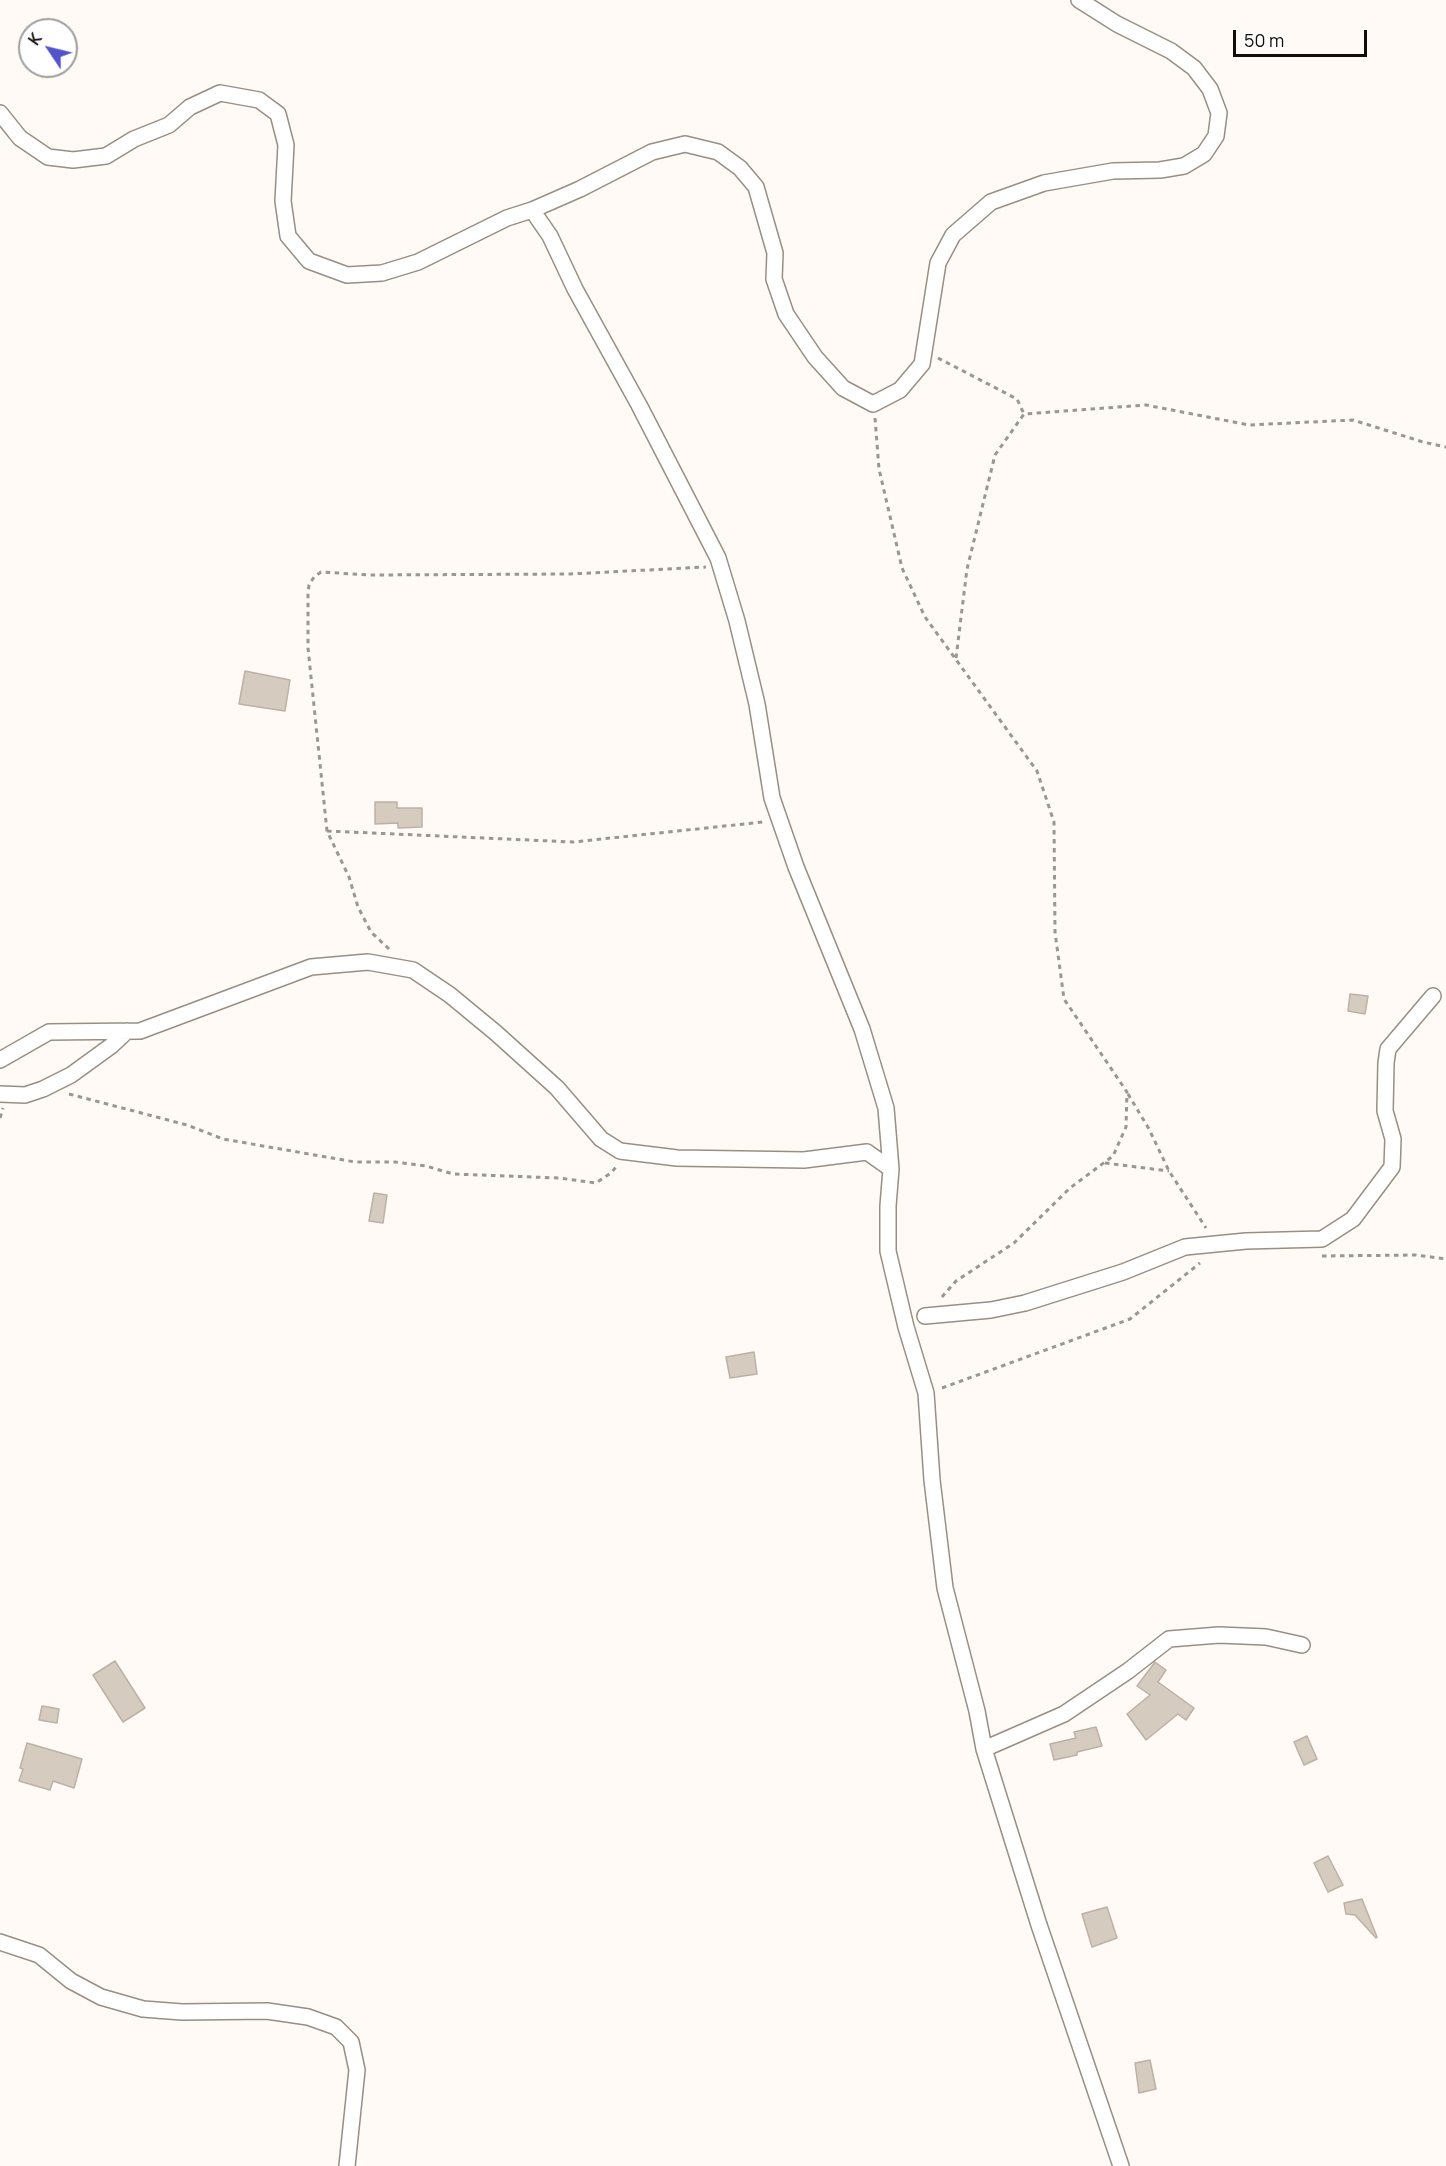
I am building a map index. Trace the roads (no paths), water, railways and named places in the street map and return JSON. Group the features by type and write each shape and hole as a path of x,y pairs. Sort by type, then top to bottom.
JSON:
{"street":[{"path":"0,113 20,138 48,157 73,160 106,156 134,139 169,125 190,107 220,93 259,100 278,114 286,145 283,201 288,236 309,261 347,275 382,273 418,262 507,218 580,189 652,152 685,144 718,153 740,168 756,187 775,253 774,279 786,314 815,357 843,388 873,404 900,390 922,364 938,263 953,235 991,202 1044,183 1113,171 1160,170 1184,166 1204,154 1216,136 1219,113 1210,89 1194,68 1171,51 1117,24 1079,0"},
{"path":"532,210 550,236 575,289 679,482 720,566 737,621 755,694 772,798 796,867 862,1029 886,1108 891,1169 888,1251 906,1327 926,1393 932,1480 945,1588 977,1711 984,1749 1039,1924 1121,2166"},
{"path":"0,1060 49,1032 140,1031 311,967 368,962 413,970 450,995 557,1088 601,1139 624,1151 676,1158 804,1160 867,1152 891,1169"},
{"path":"925,1316 992,1310 1025,1303 1123,1272 1185,1247 1246,1240 1322,1239 1353,1219 1392,1167 1394,1139 1385,1111 1388,1049 1433,996"},
{"path":"0,1094 25,1095 44,1089 71,1075 111,1046 127,1031"},
{"path":"984,1749 1064,1714 1128,1671 1169,1639 1219,1635 1266,1637 1302,1645"},
{"path":"0,1942 39,1955 71,1981 100,1997 143,2008 182,2012 267,2011 308,2017 336,2027 351,2042 357,2070 347,2166"}]}
